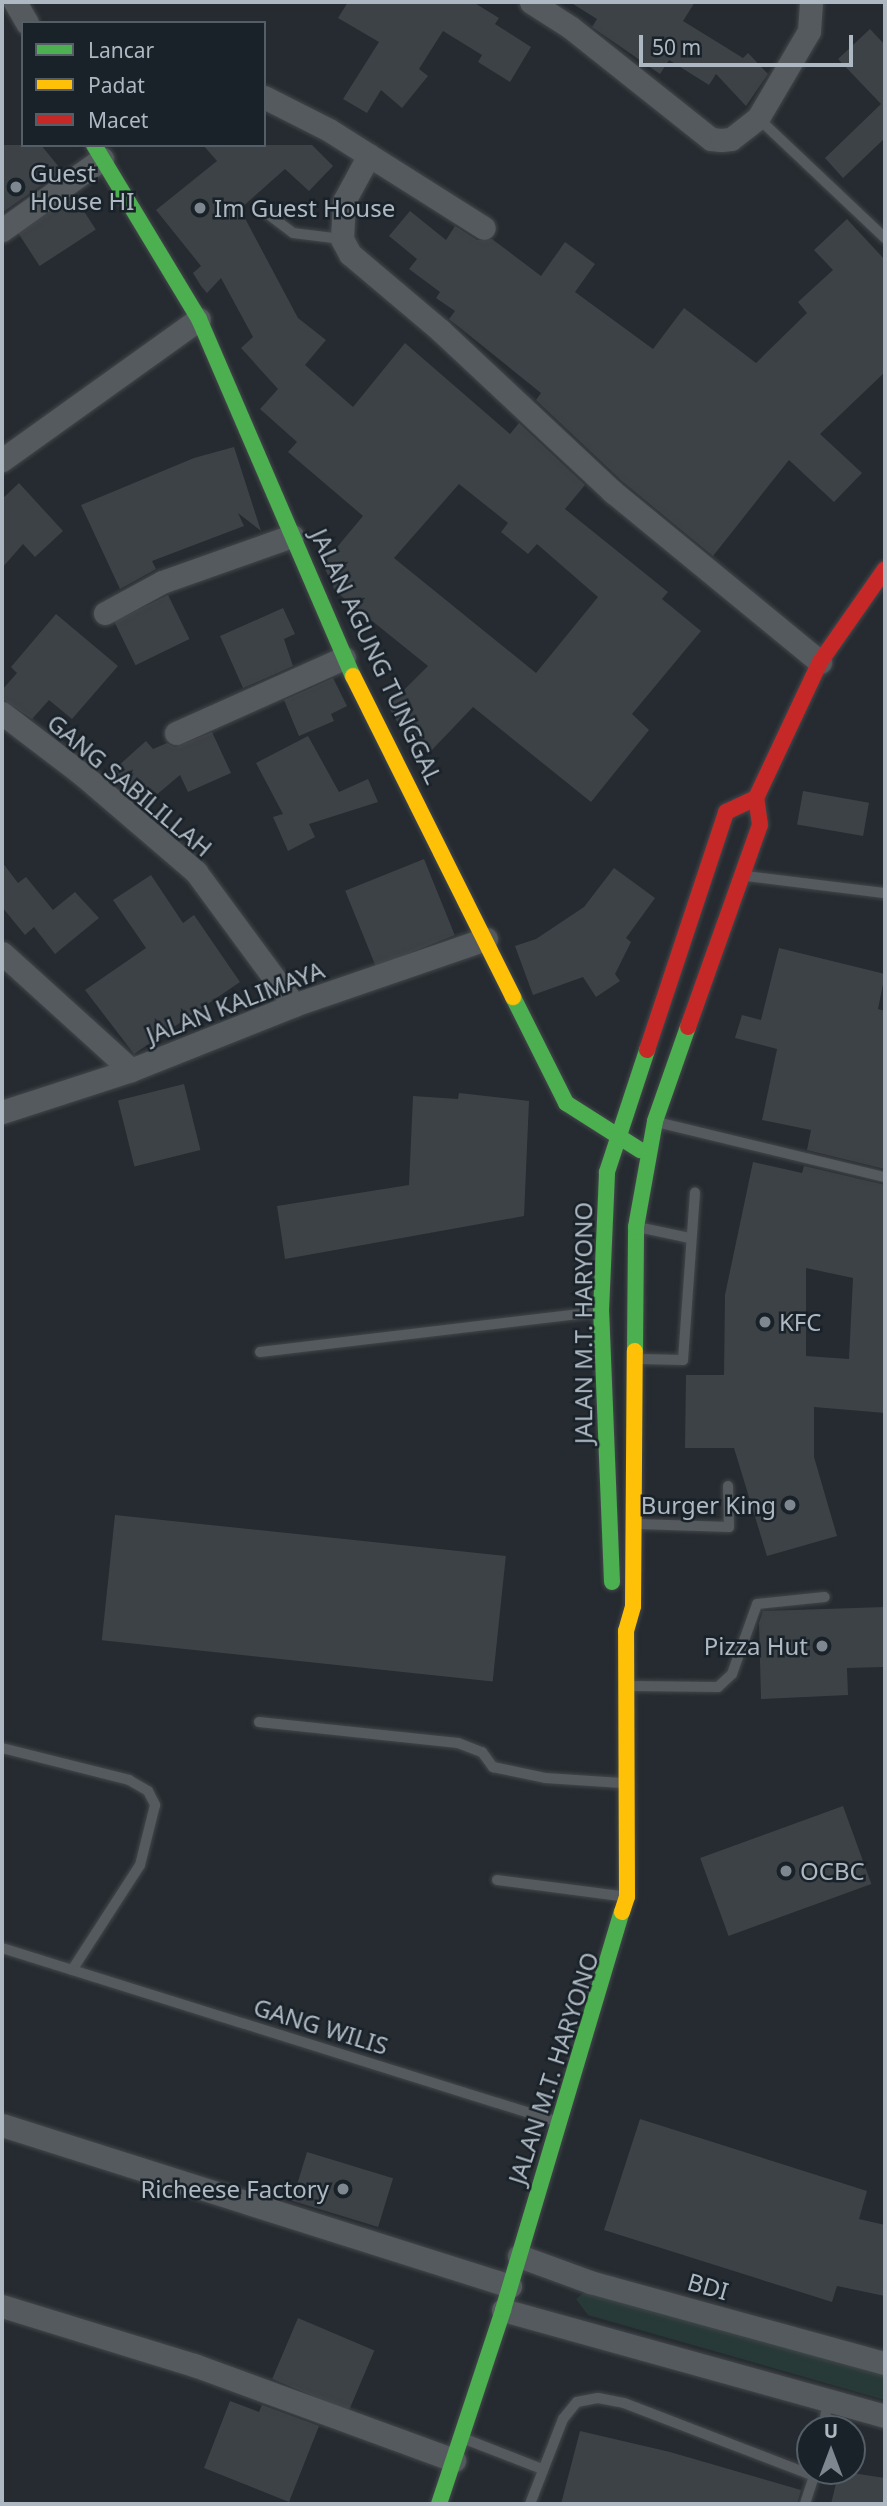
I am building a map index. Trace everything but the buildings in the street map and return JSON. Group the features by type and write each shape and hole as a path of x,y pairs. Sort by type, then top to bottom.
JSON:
{"main road":[{"name":"JALAN AGUNG TUNGGAL","path":"98,152 199,320 344,658 566,1103 616,1137 649,1154"},
{"name":"JALAN M.T. HARYONO","path":"439,2504 463,2438 503,2310 558,2122 614,1951 627,1897 625,1686 626,1632 633,1606 632,1358 636,1227 655,1121 740,875 760,825 756,798 820,662 885,569"},
{"name":"JALAN M.T. HARYONO","path":"626,1632 614,1601 601,1311 602,1221 616,1137 726,812 756,798"}],"street":[{"path":"15,2 26,21"},
{"path":"531,2 570,27 712,139 732,139 758,118 809,31 811,2"},
{"path":"266,98 369,155 484,228"},
{"path":"2,230 98,152"},
{"path":"369,155 344,201 342,239 350,254 441,331 612,492 820,662"},
{"path":"2,460 199,320"},
{"path":"105,613 162,582 292,536"},
{"path":"176,733 344,658"},
{"name":"GANG SABILILLAH","path":"2,713 83,775 195,872 294,1004"},
{"name":"JALAN KALIMAYA","path":"2,1112 131,1070 294,1004 486,939"},
{"path":"2,953 131,1070"},
{"path":"2,2125 510,2286"},
{"name":"BDI","path":"519,2256 590,2282 885,2363"},
{"path":"2,2306 194,2365 454,2460"},
{"path":"503,2310 885,2416"}],"lane":[{"path":"758,118 885,238"},
{"path":"268,214 293,233 342,239"},
{"path":"740,875 885,893"},
{"path":"655,1121 885,1177"},
{"path":"632,1358 683,1360 695,1192"},
{"path":"636,1227 690,1238"},
{"path":"260,1352 601,1311"},
{"path":"632,1524 729,1527 728,1486"},
{"path":"625,1686 718,1687 732,1674 757,1604 825,1597"},
{"path":"259,1722 458,1742 482,1752 493,1767 545,1778 628,1783"},
{"path":"2,1748 130,1780 148,1791 155,1805 140,1865 72,1970"},
{"path":"496,1880 627,1897"},
{"name":"GANG WILIS","path":"2,1948 558,2122"},
{"path":"530,2504 563,2419 577,2402 598,2398 624,2403 796,2467"},
{"path":"825,2415 828,2400"},
{"path":"463,2438 542,2469"},
{"path":"805,2504 811,2485"}],"shaded area":[{"path":"587,2290 885,2372 885,2400 588,2315 576,2299"}],"traffic: fast":[{"path":"95,147 199,319 353,676"},
{"path":"513,997 566,1103 640,1150"},
{"path":"635,1351 636,1227 655,1121 688,1027"},
{"path":"612,1582 601,1311 607,1172 647,1050"},
{"path":"439,2504 503,2310 622,1912"}],"traffic: slow":[{"path":"353,676 513,997"},
{"path":"622,1912 627,1897 626,1631 633,1606 635,1351"}],"traffic: jam":[{"path":"688,1027 760,825 756,798 820,662 885,569"},
{"path":"647,1050 726,812 756,798"}],"place":[{"name":"Guest House HI","path":"16,187"},
{"name":"Im Guest House","path":"200,208"},
{"name":"KFC","path":"765,1322"},
{"name":"Burger King","path":"790,1505"},
{"name":"Pizza Hut","path":"822,1646"},
{"name":"OCBC","path":"786,1871"},
{"name":"Richeese Factory","path":"343,2189"}]}
